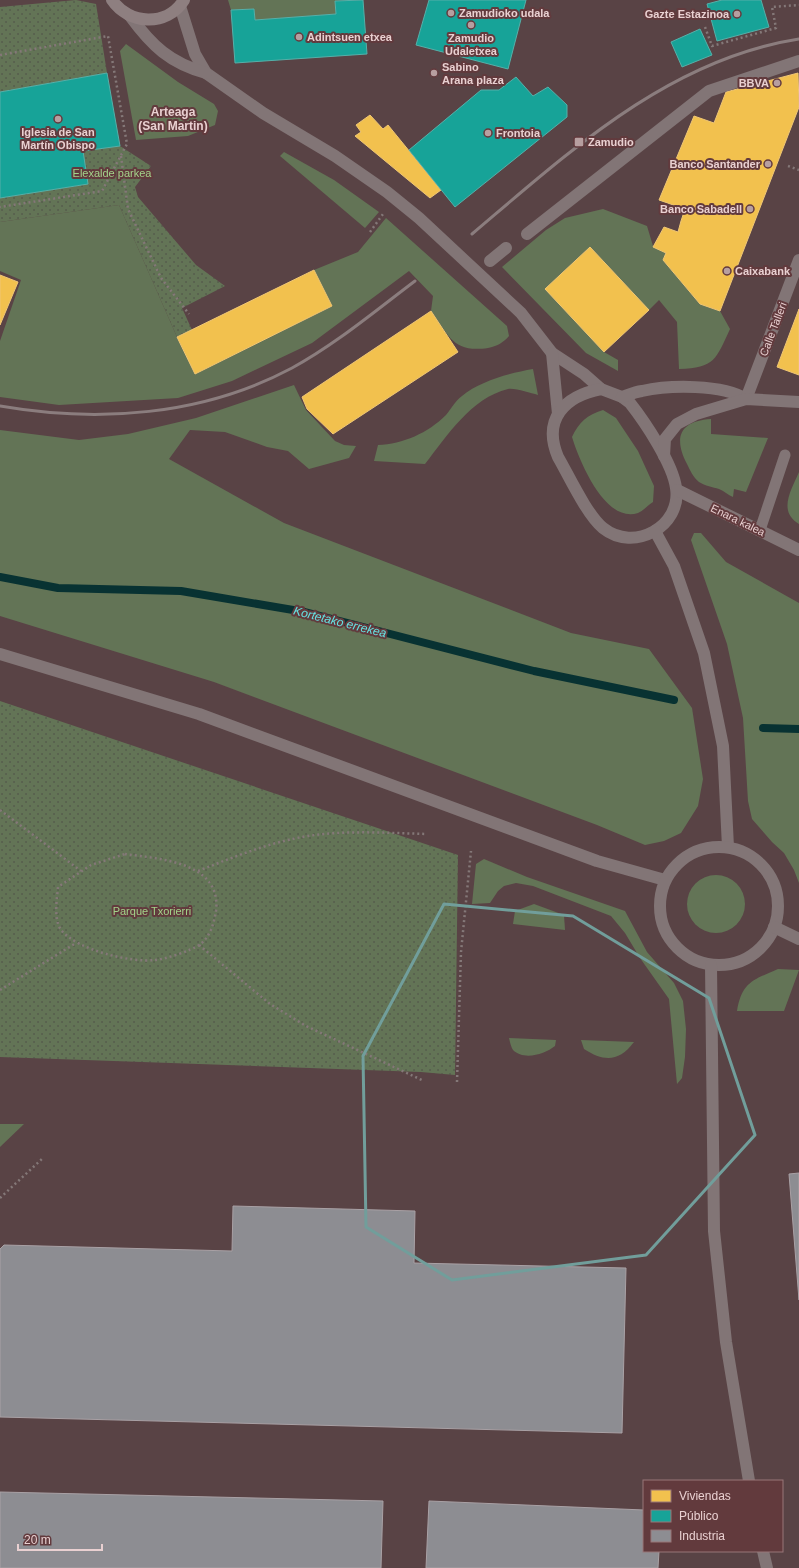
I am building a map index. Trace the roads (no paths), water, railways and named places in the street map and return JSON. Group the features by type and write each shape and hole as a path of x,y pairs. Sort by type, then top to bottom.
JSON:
{"street":[{"path":"112,0 117,7 130,16 141,20 166,16 182,3 195,54 206,73"},
{"path":"130,16 144,35 173,61 187,68 206,73 263,113 335,156 400,202 521,313 552,353 584,374 601,389 622,397 636,412 664,456 675,479 677,490 673,510 666,522 655,531 634,538 622,537 612,534 598,523 554,448 552,436 558,414 552,353"},
{"path":"527,234 709,91 799,61"},
{"path":"490,261 506,248"},
{"name":"Calle Talleri","path":"746,399 799,260"},
{"path":"622,397 642,390 682,387 737,393 746,399"},
{"path":"558,414 566,404 576,396 585,392 601,389"},
{"path":"664,456 665,439 677,424 696,414 746,399 799,402"},
{"name":"Enara kalea","path":"677,490 799,550"},
{"path":"655,531 674,566 704,653 723,746 728,847"},
{"path":"0,654 199,714 597,862 665,880"},
{"path":"710,847 728,847 745,853 760,863 770,876 777,893 778,910 774,927 764,944 750,956 731,964 711,965 694,960 678,949 666,934 660,917 660,898 665,880 676,864 692,853 710,847"},
{"path":"774,927 799,939"},
{"path":"711,965 714,1231 726,1342 749,1480"},
{"path":"763,1552 767,1568"}],"lane":[{"path":"760,530 785,455"}],"waterway":[{"name":"Kortetako errekea","path":"0,577 58,588 181,591 305,612 534,671 674,700"},
{"name":"Kortetako errekea","path":"763,728 799,729"}],"railway":[{"path":"472,234 584,142 623,113 664,88 707,66 752,50 799,39"},
{"path":"0,406 74,414 112,414 186,406 222,397 258,384 308,359 355,327 415,281"}],"place":[{"name":"Zamudioko udala","path":"451,13"},
{"name":"Gazte Estazinoa","path":"737,14"},
{"name":"Zamudio Udaletxea","path":"471,25"},
{"name":"Adintsuen etxea","path":"299,37"},
{"name":"Sabino Arana plaza","path":"434,73"},
{"name":"BBVA","path":"777,83"},
{"name":"Iglesia de San Martín Obispo","path":"58,119"},
{"name":"Frontoia","path":"488,133"},
{"name":"Zamudio","path":"579,142"},
{"name":"Banco Santander","path":"768,164"},
{"name":"Banco Sabadell","path":"750,209"},
{"name":"Caixabank","path":"727,271"}],"district":[{"name":"Arteaga (San Martin)","path":"173,119"}],"park label":[{"name":"Elexalde parkea","path":"112,173"},
{"name":"Parque Txorierri","path":"152,911"}]}
